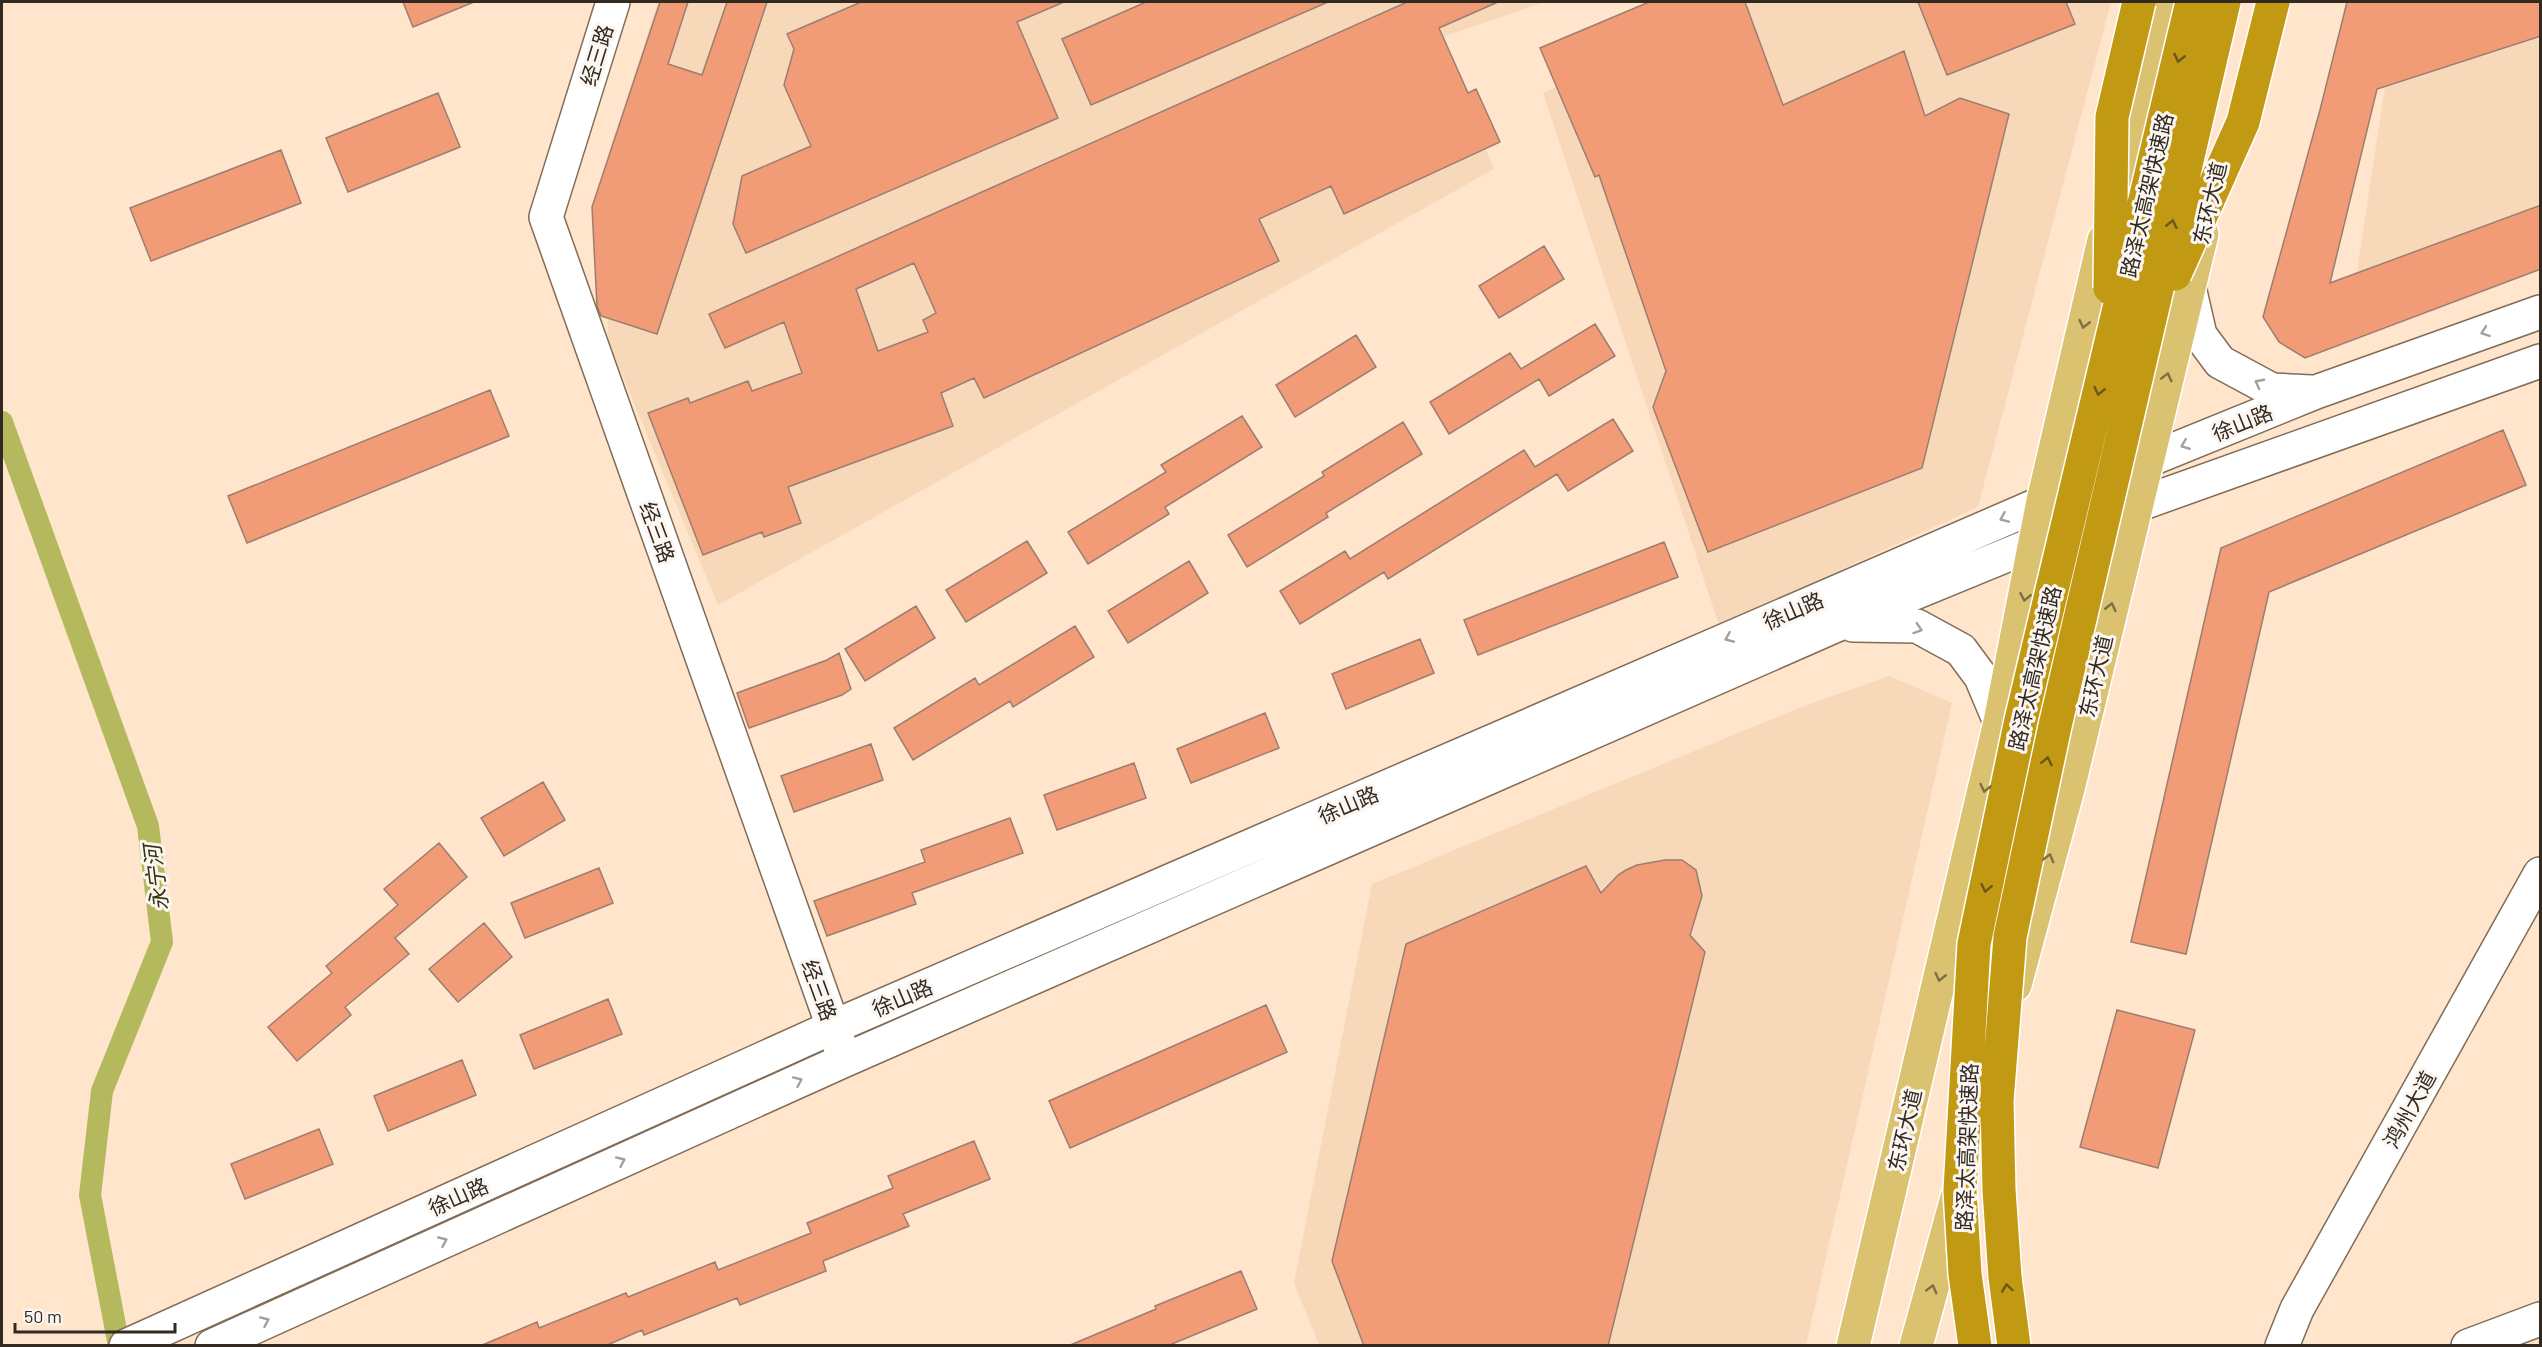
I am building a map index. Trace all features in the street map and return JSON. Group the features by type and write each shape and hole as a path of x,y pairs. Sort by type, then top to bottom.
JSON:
{"highway":[{"path":"2109,349 2112,117 2139,2"},
{"name":"路泽太高架快速路","path":"1975,1346 1965,1274 1960,1191 1974,944 2021,720 2192,2"},
{"name":"路泽太高架快速路","path":"2014,1346 2005,1277 1997,1101 2010,937 2055,726 2224,2"},
{"path":"2145,342 2243,123 2273,2"}],"main road":[{"name":"经三路","path":"613,2 546,217 845,1060"},
{"name":"东环大道","path":"1853,1346 2000,722 2043,501 2160,2"},
{"name":"东环大道","path":"1917,1346 2068,789 2257,2"},
{"path":"2189,287 2200,335 2220,362 2271,390 2316,392"},
{"name":"徐山路","path":"126,1346 833,1027 2043,501 2316,392 2541,312"},
{"name":"徐山路","path":"212,1346 845,1060 1839,624 2035,543 2135,505 2541,361"},
{"path":"1839,624 1917,626 1961,650 1981,676 2000,722"},
{"name":"鸿州大道","path":"2282,1346 2297,1309 2541,874"},
{"path":"2468,1346 2541,1319"}],"shaded area":[{"path":"658,2 1545,2 1440,38 1494,169 718,605 608,341 607,158"},
{"path":"1746,2 2111,2 1978,507 1719,625 1543,93"},
{"path":"2398,2 2540,2 2540,270 2348,329"},
{"path":"1889,676 1952,703 1806,1345 1319,1345 1294,1283 1372,884 1801,707"}],"building":[{"path":"403,2 474,2 413,27"},
{"path":"660,2 688,2 668,64 702,75 727,2 767,2 657,334 601,316 597,306 592,207"},
{"path":"861,2 1064,2 1017,22 1058,118 746,253 733,224 742,176 811,146 784,85 794,49 787,34"},
{"path":"1146,2 1328,2 1091,105 1062,39"},
{"path":"1407,2 1498,2 1439,28 1468,93 1476,89 1500,142 1344,214 1331,186 1259,219 1279,261 984,398 974,378 941,393 953,426 788,487 801,523 764,537 762,532 703,555 648,413 688,398 690,403 748,381 752,391 802,373 784,322 725,348 709,314","holes":["914,263 936,313 923,320 928,332 878,351 856,289"]},
{"path":"1649,2 1745,2 1783,105 1904,51 1925,116 1960,98 2009,114 1922,468 1708,552 1653,407 1666,371 1599,175 1595,177 1540,48"},
{"path":"1918,2 2066,2 2075,24 1947,75"},
{"path":"2347,2 2541,2 2541,36 2377,89 2330,283 2541,205 2541,269 2305,358 2279,342 2263,317"},
{"path":"438,93 460,147 348,192 326,138"},
{"path":"281,150 301,203 151,261 130,208"},
{"path":"1544,246 1564,279 1499,318 1479,286"},
{"path":"1595,324 1615,356 1549,396 1539,379 1449,434 1430,402 1510,353 1521,369"},
{"path":"1356,335 1376,367 1295,417 1276,385"},
{"path":"490,390 509,436 247,543 228,496"},
{"path":"1242,416 1262,447 1165,507 1169,514 1088,564 1068,532 1166,472 1161,465"},
{"path":"1613,419 1633,451 1568,491 1557,474 1388,579 1384,572 1300,624 1280,591 1345,551 1350,559 1524,450 1535,467"},
{"path":"1403,422 1422,454 1326,513 1328,517 1247,567 1228,535 1324,476 1322,472"},
{"path":"2503,430 2526,485 2269,592 2186,954 2131,942 2221,548"},
{"path":"1027,541 1047,573 966,622 946,590"},
{"path":"1664,542 1678,577 1478,655 1464,620"},
{"path":"1189,561 1208,593 1128,643 1108,611"},
{"path":"916,606 935,638 865,681 845,649"},
{"path":"1075,626 1094,657 1013,707 1010,701 913,760 894,728 975,678 979,685"},
{"path":"1420,639 1434,673 1346,709 1332,674"},
{"path":"839,653 851,689 842,695 749,728 737,693 827,660"},
{"path":"1265,713 1279,748 1191,783 1177,749"},
{"path":"871,744 883,780 794,812 781,776"},
{"path":"1134,763 1146,798 1057,830 1044,795"},
{"path":"543,782 565,820 504,856 481,818"},
{"path":"1010,818 1023,853 912,893 916,904 827,936 814,901 925,862 921,850"},
{"path":"439,843 467,877 395,938 409,954 345,1007 351,1015 297,1061 268,1027 332,973 326,966 398,905 384,889"},
{"path":"1665,860 1682,860 1696,870 1702,896 1690,935 1705,952 1608,1346 1364,1346 1332,1261 1406,944 1586,866 1601,893 1626,870 1637,865"},
{"path":"599,868 613,903 525,938 511,903"},
{"path":"484,923 512,957 458,1002 429,969"},
{"path":"608,999 622,1034 534,1069 520,1035"},
{"path":"1266,1005 1287,1052 1070,1148 1049,1101"},
{"path":"2117,1010 2195,1030 2158,1168 2080,1147"},
{"path":"462,1060 476,1095 388,1131 374,1096"},
{"path":"319,1129 333,1164 245,1199 231,1164"},
{"path":"974,1141 990,1179 903,1214 909,1226 823,1261 826,1271 740,1305 737,1298 644,1335 642,1330 605,1346 480,1346 537,1322 539,1328 626,1293 628,1297 715,1262 718,1270 811,1233 807,1223 893,1188 888,1176"},
{"path":"1241,1271 1257,1309 1167,1346 1068,1346 1156,1309 1155,1306"}],"waterway":[{"name":"永宁河","path":"2,422 148,826 162,942 102,1091 90,1195 119,1346"}]}
